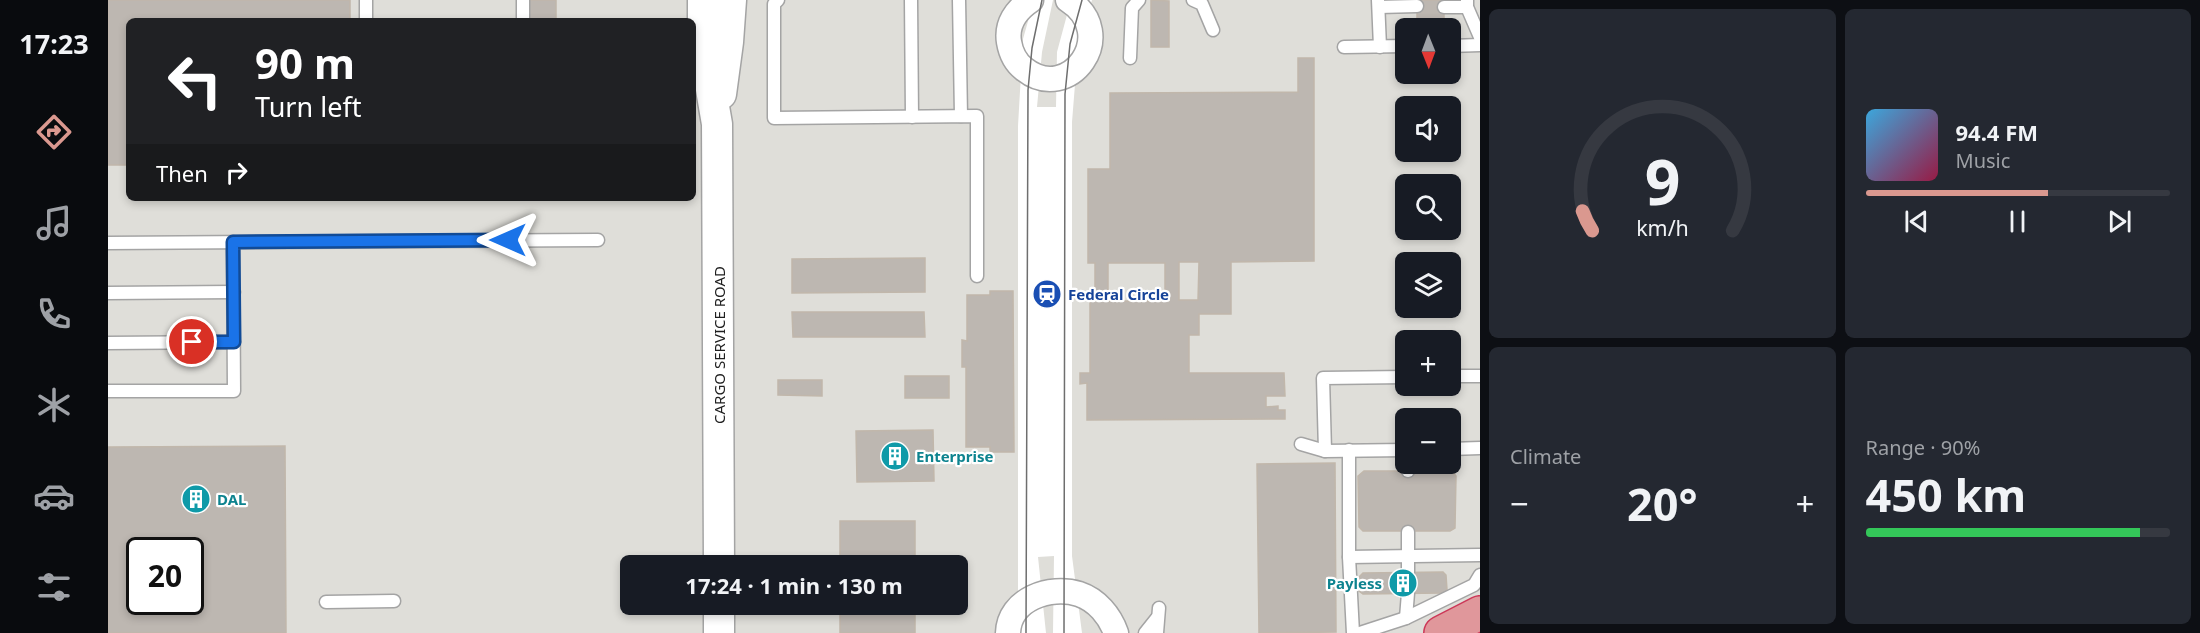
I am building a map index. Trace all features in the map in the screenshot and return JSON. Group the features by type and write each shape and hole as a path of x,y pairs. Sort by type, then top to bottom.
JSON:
{"highway":[{"path":"1441,633 1480,613"}],"street":[{"name":"CARGO SERVICE ROAD","path":"703,0 703,43 717,124"},
{"name":"CARGO SERVICE ROAD","path":"719,555 717,124 728,42 730,0"},
{"path":"1023,3 1009,27 1008,37 1014,58 1030,74 1050,79 1070,73 1079,66 1087,55 1091,42 1091,32 1083,12 1072,2"},
{"path":"1008,629 1020,604 1038,594 1059,590 1080,594 1098,604 1111,620 1116,633"},
{"path":"718,633 719,615"}],"lane":[{"path":"366,0 366,18"},
{"path":"523,0 523,18"},
{"path":"778,0 774,4 774,118 977,116 977,276"},
{"path":"911,0 912,117"},
{"path":"959,0 961,116"},
{"path":"1130,58 1132,8 1139,0"},
{"path":"1193,0 1202,4 1213,30"},
{"path":"1444,7 1467,3 1480,37"},
{"path":"1380,47 1379,4 1417,6"},
{"path":"1461,46 1480,45"},
{"path":"1344,47 1395,46"},
{"path":"108,243 598,240"},
{"path":"108,391 234,391 233,242"},
{"path":"108,293 234,292"},
{"path":"108,343 234,342"},
{"path":"1461,376 1480,376"},
{"path":"1325,451 1323,378 1395,377"},
{"path":"1301,444 1325,451 1395,450"},
{"path":"1461,449 1480,448"},
{"path":"1349,450 1349,557 1353,633"},
{"path":"1408,532 1408,572"},
{"path":"1349,557 1480,555"},
{"path":"1360,633 1406,618 1474,585 1480,575"},
{"path":"1406,618 1408,593"},
{"path":"326,602 394,601"},
{"path":"1144,633 1158,613 1157,633"}],"shaded area":[{"path":"108,0 1480,0 1480,633 108,633"}],"pier":[{"path":"1034,0 1053,0 1042,52 1037,107 1056,107 1057,52 1071,0 1092,0 1078,47 1072,122 1072,556 1082,633 1053,633 1054,556 1038,557 1046,633 1018,633 1018,126 1023,39"}],"building":[{"path":"108,0 350,0 350,18 126,18 126,165 108,165"},
{"path":"528,0 556,0 556,18 528,18"},
{"path":"1151,0 1169,1 1169,47 1151,47"},
{"path":"1417,0 1444,0 1444,18 1417,18"},
{"path":"1298,58 1314,58 1314,261 1231,262 1231,314 1199,314 1199,335 1189,335 1189,373 1284,373 1285,396 1266,396 1266,407 1278,406 1278,410 1285,410 1285,419 1087,420 1087,383 1080,384 1080,373 1090,373 1090,301 1095,301 1095,263 1088,263 1088,169 1110,169 1110,93 1298,92","holes":["1179,262 1199,262 1198,300 1179,300","1108,263 1165,263 1165,301 1108,301"]},
{"path":"925,258 925,292 792,293 792,259"},
{"path":"990,291 1013,291 1014,452 990,452 990,447 966,447 966,367 962,367 962,340 967,341 967,295 990,295"},
{"path":"792,312 924,312 925,337 793,337"},
{"path":"905,376 949,376 949,398 905,398"},
{"path":"778,380 822,380 822,396 778,395"},
{"name":"Enterprise","path":"933,430 934,481 857,482 856,431"},
{"name":"DAL","path":"285,446 286,633 108,633 108,447"},
{"path":"1335,463 1336,632 1259,633 1257,464"},
{"path":"1364,471 1395,471 1395,474 1454,474 1455,528 1450,531 1363,531 1359,527 1358,476"},
{"path":"840,521 915,521 915,555 840,555"},
{"name":"Payless","path":"1443,572 1446,575 1447,590 1443,593 1363,594 1359,591 1359,577 1363,573"},
{"path":"840,615 915,615 915,633 840,633"}],"tram line":[{"path":"1026,633 1028,90 1032,48 1042,0"},
{"path":"1064,633 1065,94 1070,44 1082,0"}],"place":[{"name":"Federal Circle","path":"1047,294"},
{"name":"Enterprise","path":"895,456"},
{"name":"DAL","path":"196,499"},
{"name":"Payless","path":"1403,583"}],"route":[{"path":"192,342 234,342 233,242 508,240"}]}
